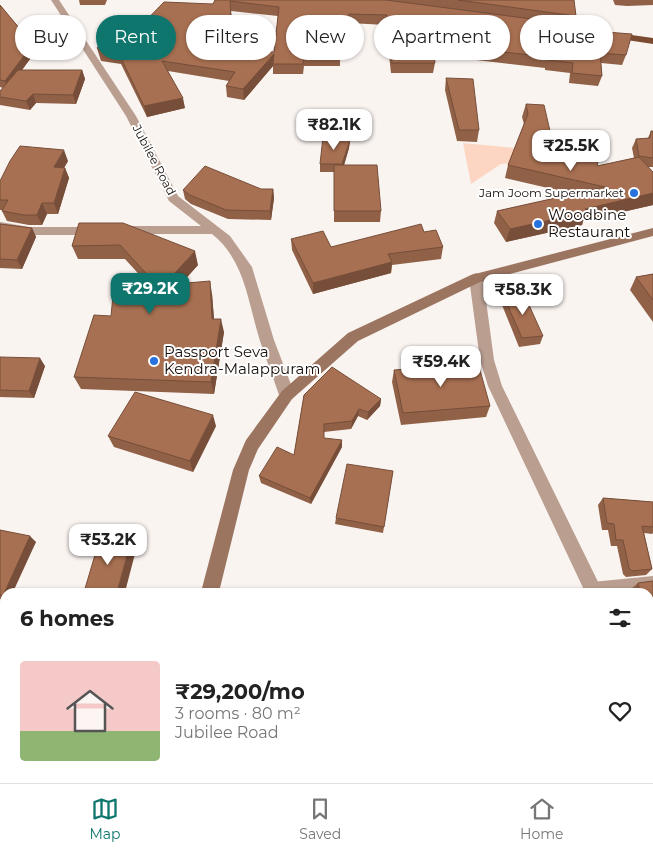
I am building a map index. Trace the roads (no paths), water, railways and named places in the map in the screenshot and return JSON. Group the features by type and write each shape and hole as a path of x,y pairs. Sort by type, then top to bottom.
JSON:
{"highway":[{"path":"613,36 653,41"}],"main road":[{"path":"211,588 241,470 252,445 287,395 353,337 476,278 653,232"}],"street":[{"name":"Jubilee Road","path":"55,0 130,116 173,198 226,239 246,270 267,340 287,395"},
{"path":"0,226 29,231 215,230"},
{"path":"476,278 487,360 495,386 592,588"}],"lane":[{"path":"606,588 653,581"}],"place":[{"name":"Jam Joom Supermarket","path":"634,193"},
{"name":"Woodbine Restaurant","path":"538,224"},
{"name":"Passport Seva Kendra-Malappuram","path":"154,361"}]}
